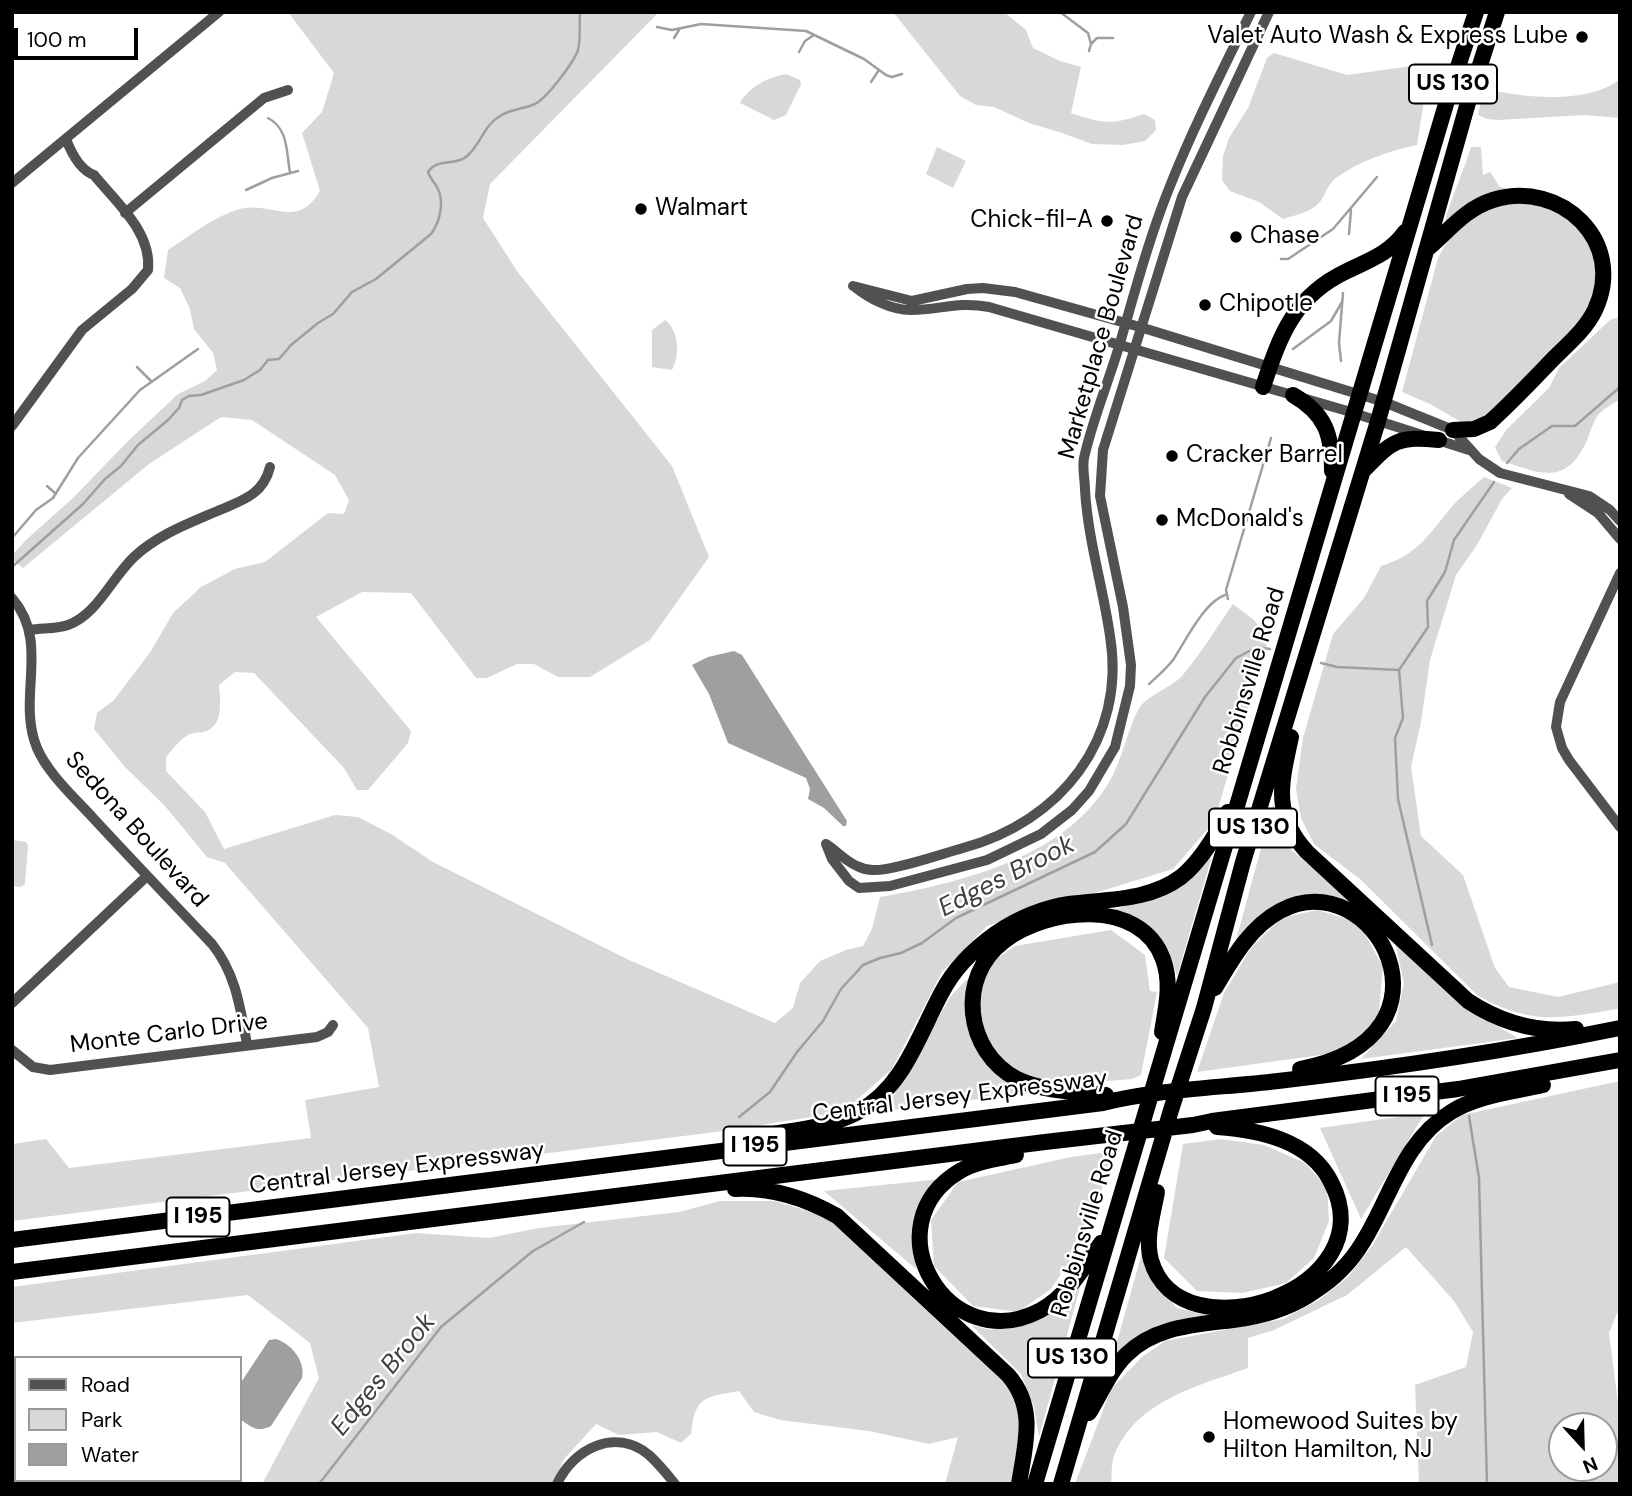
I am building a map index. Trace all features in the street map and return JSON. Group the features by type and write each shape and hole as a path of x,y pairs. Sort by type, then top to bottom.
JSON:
{"highway":[{"name":"Robbinsville Road","path":"1035,1484 1108,1233 1476,12"},
{"name":"Robbinsville Road","path":"1061,1484 1171,1110 1204,1008 1242,863 1384,402 1467,106 1497,12"},
{"path":"1426,250 1472,209 1494,200 1527,196 1558,204 1579,219 1594,239 1602,264 1600,297 1596,309 1583,328 1490,422 1474,429 1453,430"},
{"path":"1263,387 1283,330 1303,303 1337,276 1390,249 1412,221"},
{"path":"1293,395 1309,404 1329,434 1332,489"},
{"path":"1363,471 1395,442 1414,437 1439,440"},
{"path":"1309,649 1280,794 1286,820 1298,842 1468,1001 1481,1010 1513,1024 1548,1030 1620,1022"},
{"path":"384,1193 715,1144 828,1124 857,1113 885,1093 895,1082 943,990 961,965 981,945 1012,924 1047,909 1138,896 1169,885 1196,862 1243,786"},
{"path":"1204,1008 1229,964 1246,941 1270,918 1291,906 1329,904 1354,914 1375,932 1388,953 1392,991 1385,1016 1372,1036 1352,1052 1315,1066 1205,1087"},
{"path":"1126,1098 1084,1094 1028,1083 1004,1070 989,1055 975,1028 973,996 975,983 985,961 1003,941 1015,933 1051,920 1085,915 1126,921 1146,934 1160,954 1168,977 1156,1076"},
{"name":"Central Jersey Expressway","path":"12,1240 1090,1105 1205,1087 1276,1081 1453,1058 1620,1028"},
{"path":"1078,1429 1117,1365 1128,1353 1150,1338 1177,1328 1272,1312 1298,1301 1328,1282 1363,1243 1408,1155 1439,1119 1479,1099 1575,1078 1620,1062"},
{"name":"I 195","path":"12,1272 1045,1142 1115,1136 1458,1089 1620,1062"},
{"path":"1165,1134 1164,1160 1152,1216 1149,1246 1154,1268 1168,1288 1200,1305 1230,1307 1247,1306 1279,1297 1308,1280 1327,1261 1338,1236 1340,1223 1337,1197 1326,1172 1307,1154 1276,1138 1241,1129 1193,1125"},
{"path":"1108,1233 1075,1279 1052,1303 1028,1315 1006,1320 969,1314 947,1300 930,1280 920,1245 922,1220 932,1198 948,1179 959,1171 980,1162 1115,1136"},
{"path":"565,1202 747,1189 784,1193 804,1199 837,1216 1016,1383 1027,1413 1019,1484"}],"street":[{"path":"12,183 219,12"},
{"name":"Marketplace Boulevard","path":"1251,12 1183,152 1153,233 1083,461 1087,525 1111,637 1113,665 1106,715 1090,756 1075,778 1031,818 982,843 872,870 846,861 827,844 832,859 849,881 859,888 890,886 987,860 1041,834 1073,810 1089,791 1115,747 1130,686 1131,665 1123,607 1100,496 1103,450 1182,197 1269,12"},
{"path":"125,213 264,98 288,90"},
{"path":"12,426 82,330 132,289 148,270 148,249 141,234 94,175 92,168 81,159 66,139"},
{"path":"1472,451 1355,413 973,304 911,310 896,308 869,298 853,286 912,301 967,289 999,289 1140,327 1384,402 1453,430 1472,451 1500,473 1589,496 1610,510 1620,521"},
{"path":"30,630 65,626 78,621 133,558 146,547 173,530 254,494 266,481 270,467"},
{"path":"1563,491 1598,513 1620,539"},
{"path":"1620,573 1560,702 1556,727 1562,748 1569,760 1620,827"},
{"name":"Sedona Boulevard","path":"12,598 30,630 32,664 29,716 39,752 75,798 226,961 238,994 247,1044"},
{"path":"12,1003 147,876"},
{"name":"Monte Carlo Drive","path":"12,1050 33,1067 50,1070 317,1037 328,1032 334,1025"},
{"path":"557,1484 563,1471 578,1455 597,1445 617,1443 649,1455 675,1484"}],"green space":[{"path":"288,12 659,12 490,184 483,218 517,271 672,466 709,557 650,640 590,677 558,677 534,664 517,664 487,678 476,678 411,593 362,592 316,617 411,731 408,743 368,790 357,790 344,768 254,673 235,672 219,685 220,711 216,723 207,731 186,736 166,757 166,771 205,812 224,849 335,815 358,817 391,834 433,862 629,960 775,1023 793,1008 800,983 820,961 863,946 872,929 880,897 943,884 1007,863 1037,849 1065,831 1089,810 1113,775 1138,710 1146,701 1180,678 1233,604 1254,620 1268,640 1214,822 1173,869 987,926 942,972 892,1069 843,1112 723,1131 12,1221 12,1144 46,1139 69,1168 311,1138 305,1100 379,1087 368,1028 225,863 207,857 165,806 124,766 94,729 97,713 114,700 151,651 173,613 201,587 235,569 265,562 328,513 344,514 349,500 335,475 252,420 221,417 149,464 23,568 12,559 12,555 27,539 73,498 178,394 205,381 217,370 213,353 194,329 190,309 180,288 164,278 168,250 230,212 263,208 293,212 311,203 320,191 302,133 322,112 334,73"},
{"path":"893,12 1004,12 1026,30 1033,48 1060,61 1081,67 1071,113 1107,122 1144,114 1155,120 1156,130 1145,141 1123,145 1092,144 1029,123 994,107 976,105 960,96"},
{"path":"1274,53 1347,75 1412,66 1434,75 1424,101 1417,145 1354,167 1332,181 1315,207 1283,219 1259,202 1230,191 1222,180 1223,156 1229,138 1248,108 1267,58"},
{"path":"786,74 800,80 801,84 786,115 774,120 740,103 748,92 760,84"},
{"path":"1620,79 1620,118 1585,115 1498,120 1478,115 1484,88 1534,96 1573,96 1591,93"},
{"path":"937,147 966,161 953,188 926,174"},
{"path":"1471,147 1481,147 1483,175 1490,172 1500,187 1518,191 1447,223 1445,221 1448,211"},
{"path":"1506,202 1550,206 1586,235 1598,273 1586,317 1484,420 1461,422 1402,392 1438,258 1444,247 1466,223"},
{"path":"1620,317 1620,399 1598,415 1574,461 1566,468 1546,473 1502,461 1495,447 1507,429 1549,388 1559,368 1610,320"},
{"path":"665,320 673,330 677,344 672,370 652,367 652,330"},
{"path":"1484,477 1512,488 1502,499 1477,545 1456,575 1430,660 1411,767 1421,836 1463,875 1495,968 1509,987 1558,997 1620,982 1620,1008 1546,1017 1514,1012 1478,996 1361,880 1314,844 1301,818 1296,789 1303,738 1333,634 1364,598 1381,566 1415,549 1455,503"},
{"path":"1273,804 1289,848 1353,902 1313,899 1286,903 1275,908 1235,944"},
{"path":"12,840 26,842 28,845 25,884 21,887 12,886"},
{"path":"1212,856 1177,976 1169,951 1149,925 1113,910 1176,889"},
{"path":"1317,910 1358,922 1383,967 1379,1012 1366,1035 1328,1054 1197,1072 1224,993 1251,948 1281,918"},
{"path":"1111,930 1145,955 1150,991 1157,992 1141,1075 1132,1079 1071,1084 1065,1088 885,1111 950,997 964,982 1015,946"},
{"path":"1394,938 1466,1008 1518,1038 1361,1059 1396,1021 1404,983"},
{"path":"1620,1081 1620,1306 1609,1333 1620,1418 1620,1484 1419,1484 1415,1385 1466,1367 1473,1332 1454,1301 1406,1247 1347,1295 1274,1330 1248,1338 1248,1368 1189,1389 1152,1409 1124,1437 1113,1459 1111,1484 1075,1484 1111,1389 1142,1357 1165,1341 1283,1319 1319,1300 1348,1277 1372,1246 1436,1136 1462,1115"},
{"path":"1425,1113 1361,1219 1320,1128"},
{"path":"1221,1139 1264,1145 1305,1163 1327,1188 1329,1221 1314,1258 1286,1283 1242,1293 1197,1291 1164,1258 1183,1144"},
{"path":"1115,1151 1084,1239 1051,1289 1018,1312 973,1306 934,1266 931,1220 958,1182 1071,1157"},
{"path":"941,1179 915,1233 916,1269 824,1191"},
{"path":"720,1201 774,1201 825,1216 1012,1390 1019,1425 1011,1484 945,1484 958,1437 929,1444 869,1431 780,1420 754,1412 739,1391 704,1400 695,1412 691,1434 681,1443 657,1432 619,1435 596,1424 564,1459 553,1484 262,1484 319,1378 310,1343 248,1295 12,1323 12,1287 416,1233 489,1238 539,1228 679,1212"},
{"path":"1143,1249 1153,1281 1177,1308 1218,1318 1165,1325 1111,1363"},
{"path":"1081,1284 1039,1437 1034,1407 1021,1374 971,1325 991,1330 1046,1317"},
{"path":"12,1457 14,1482 145,1484 12,1484"}],"water":[{"path":"734,651 742,655 847,821 846,826 808,799 810,789 806,778 728,743 709,694 692,665 708,657"},
{"path":"276,1339 287,1345 300,1360 303,1372 302,1378 271,1426 258,1429 242,1420 242,1381 269,1340"}],"waterway":[{"path":"12,567 83,504 138,445 168,420 179,408 182,400 244,380 260,370 268,360 279,359 291,345 333,314 352,292 376,279 431,234 439,218 441,199 428,172 441,163 466,157 494,120 535,104 546,95 566,71 578,50 580,12"},
{"path":"1060,12 1088,33 1091,44 1089,51"},
{"path":"657,27 672,30 701,24 806,31 864,59 886,75 892,77 902,74"},
{"path":"674,38 679,30"},
{"path":"799,52 805,41 814,35"},
{"path":"1091,44 1097,38 1113,38"},
{"path":"871,82 879,70"},
{"path":"268,118 280,128 283,135 290,172"},
{"path":"246,190 272,178 298,171"},
{"path":"1281,259 1288,259 1333,229 1377,177"},
{"path":"1349,234 1351,210"},
{"path":"1341,361 1339,343 1343,293"},
{"path":"1293,349 1331,321 1342,302"},
{"path":"12,538 36,510 53,498 78,458 140,390 198,349"},
{"path":"137,367 151,381"},
{"name":"Edges Brook","path":"1507,463 1519,449 1552,426 1575,426 1620,387"},
{"path":"1228,599 1226,590 1271,438"},
{"name":"Edges Brook","path":"1399,670 1428,627 1427,601 1445,572 1454,540 1494,482"},
{"path":"47,486 56,494"},
{"path":"1149,684 1173,660 1202,614 1225,595"},
{"name":"Edges Brook","path":"739,1117 770,1092 797,1052 823,1021 841,989 863,965 922,943 956,918 1095,852 1126,824 1205,697 1236,658 1257,647 1270,649"},
{"name":"Edges Brook","path":"1321,663 1337,667 1399,670"},
{"path":"1399,670 1403,718 1395,738 1398,799 1432,945"},
{"path":"1469,1116 1479,1178 1487,1484"},
{"name":"Edges Brook","path":"319,1484 441,1327 533,1251 584,1222"}],"place":[{"name":"Valet Auto Wash & Express Lube","path":"1582,37"},
{"name":"Walmart","path":"641,209"},
{"name":"Chick-fil-A","path":"1107,221"},
{"name":"Chase","path":"1236,237"},
{"name":"Chipotle","path":"1205,305"},
{"name":"Cracker Barrel","path":"1172,456"},
{"name":"McDonald's","path":"1162,520"},
{"name":"Homewood Suites by Hilton Hamilton, NJ","path":"1209,1437"}]}
